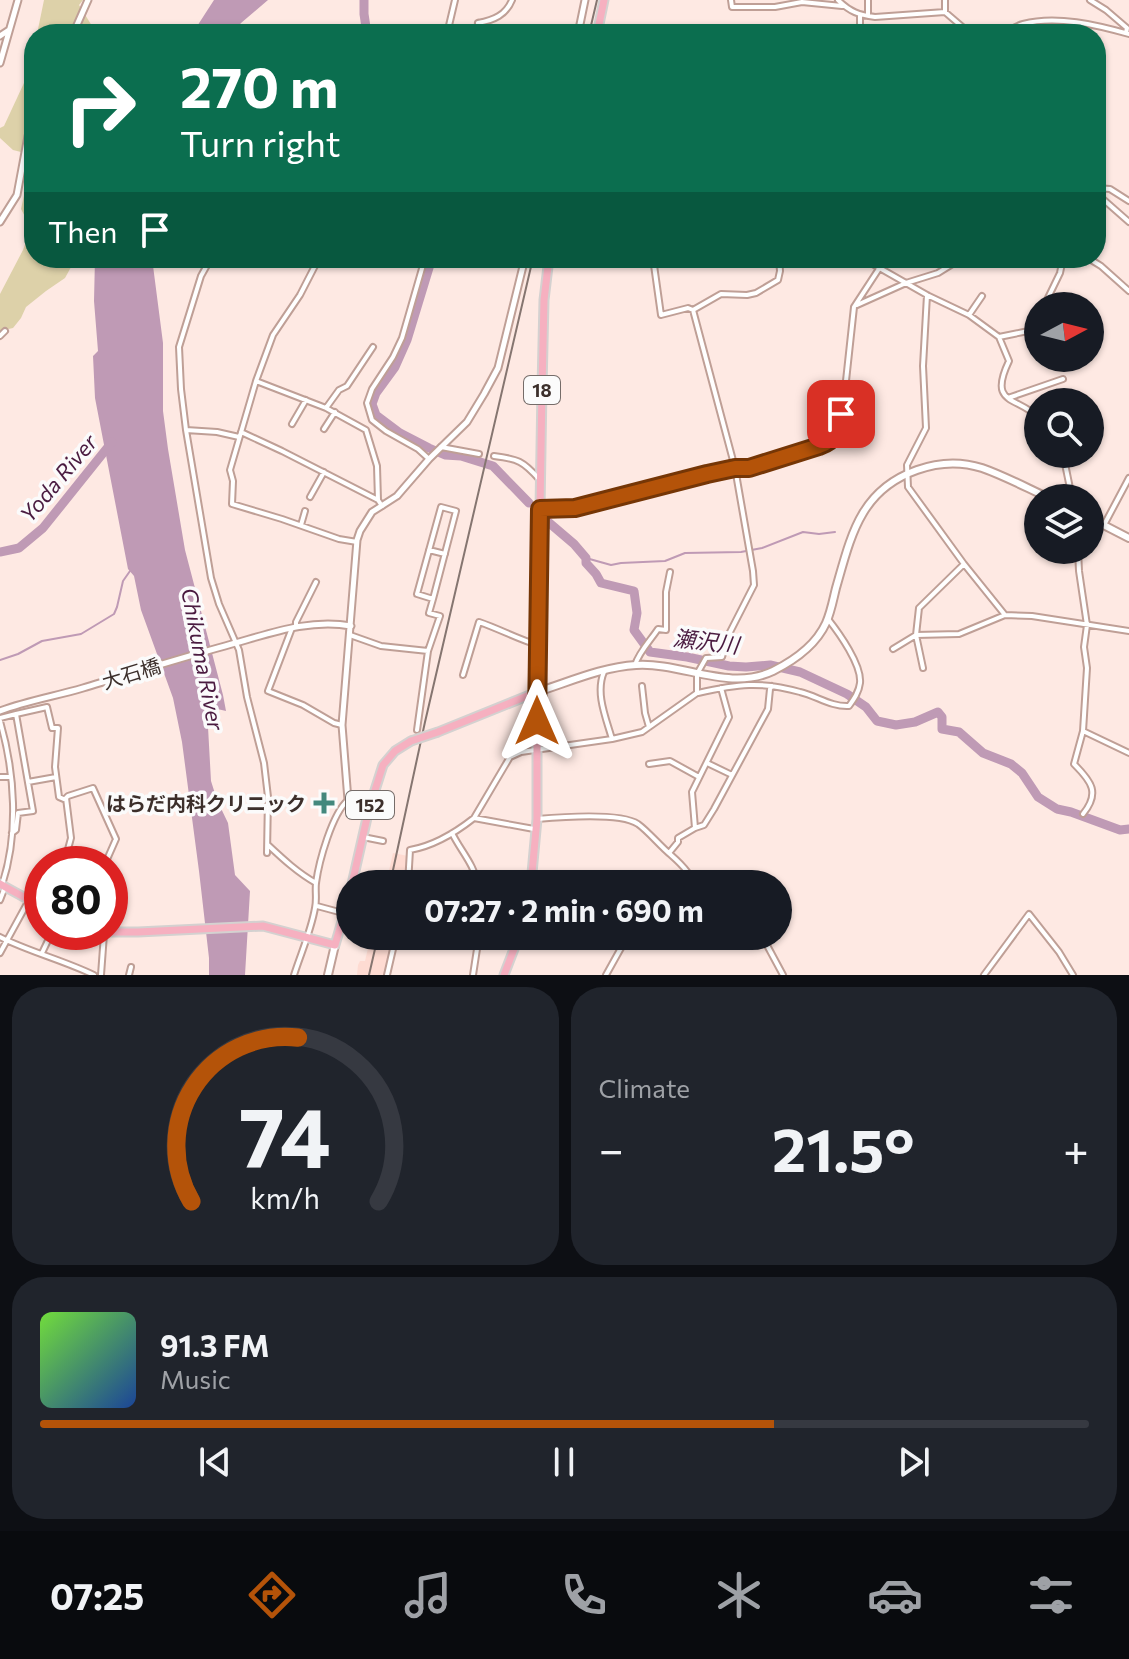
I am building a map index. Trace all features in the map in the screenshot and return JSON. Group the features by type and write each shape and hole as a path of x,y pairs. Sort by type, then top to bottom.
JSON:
{"highway":[{"path":"599,24 604,0"},
{"name":"18","path":"533,870 537,829 540,480 544,300 548,268"},
{"name":"152","path":"355,870 376,783 389,757 411,741 537,692"},
{"path":"2,885 24,897"},
{"path":"128,932 263,926 335,945 336,942"},
{"path":"504,975 514,950"}],"main road":[{"path":"537,692 635,665 747,678 773,671 804,653 825,626 851,536 871,499 885,486 936,463 954,463 981,467 1024,487"},
{"path":"1104,525 1129,538"},
{"path":"328,975 335,945"}],"street":[{"path":"0,63 18,0"},
{"path":"77,24 88,0"},
{"path":"449,24 455,0"},
{"path":"479,24 501,15 512,0"},
{"path":"580,24 585,0"},
{"path":"731,0 732,7 775,7 802,2 844,6"},
{"path":"838,0 860,16 945,12"},
{"path":"868,0 868,16"},
{"path":"945,0 945,12 958,24"},
{"path":"1090,0 1127,28 1128,34 1106,29"},
{"path":"860,16 860,24"},
{"path":"1030,24 1059,21 1082,24"},
{"path":"0,36 10,30"},
{"path":"0,222 17,195 24,157"},
{"path":"1106,189 1129,201"},
{"path":"1106,200 1129,222"},
{"path":"205,268 179,347 186,430 211,578 236,643 264,763 268,797 267,853"},
{"path":"314,268 273,335 256,381 230,470 232,504 357,542"},
{"path":"422,268 402,338 367,403 372,420 430,457"},
{"path":"369,809 353,805 348,800 342,725 357,542 372,512 380,503 397,496 430,457 467,422 484,394 498,368 520,268"},
{"path":"654,268 661,315 688,308 693,310 721,294 747,295 778,280 780,268"},
{"path":"540,509 575,508 735,468 749,468 829,443 836,436 845,390 854,307 878,268"},
{"path":"881,268 969,315 999,337 1009,361 1001,378 1003,391 1012,402 1024,407"},
{"path":"854,307 946,268"},
{"path":"1051,292 1061,268"},
{"path":"1103,268 1129,291"},
{"path":"927,295 923,366 926,428 907,465 908,487 1005,615"},
{"path":"969,315 982,296"},
{"path":"693,310 735,468 754,585 729,634 722,657 706,658 697,674 697,693"},
{"path":"999,337 1024,332"},
{"path":"326,408 339,390 347,386 373,347"},
{"path":"1007,398 1063,379"},
{"path":"256,381 335,412 366,430 377,466 380,503"},
{"path":"292,424 306,400"},
{"path":"324,429 335,412"},
{"path":"186,430 240,435 324,472 380,503"},
{"path":"440,448 479,454"},
{"path":"494,456 525,464 540,480"},
{"path":"310,497 324,472"},
{"path":"1104,525 1129,478"},
{"path":"417,730 428,651 440,616 429,613 433,599 445,554 456,511 441,507 417,594 433,599"},
{"path":"301,525 305,511"},
{"path":"429,550 445,554"},
{"path":"923,668 916,635 919,608 964,564"},
{"path":"1079,564 1087,625 1084,647 1087,668 1083,731 1074,764 1087,777 1092,789 1092,801 1083,814"},
{"path":"635,665 658,629 666,630 666,592 670,572"},
{"path":"316,582 268,691 342,725"},
{"path":"893,649 916,635 959,634 1005,615 1032,616 1129,631"},
{"path":"409,870 410,850 427,847 474,818 510,757 521,752 642,732 697,693 752,683 803,692 838,706 849,706 860,682 859,673 828,619"},
{"path":"463,675 479,622 538,645"},
{"name":"大石橋","path":"0,711 294,627 323,623 351,626"},
{"path":"350,635 381,646 428,651"},
{"path":"605,671 601,701 612,739"},
{"path":"642,686 649,728"},
{"path":"669,853 681,835 704,825 768,709 772,686"},
{"path":"695,828 692,792 729,717 721,688"},
{"path":"0,900 8,867 13,819 10,777 0,720 47,707 52,728 58,728 56,777 59,797 66,800"},
{"path":"12,833 16,830 18,813 33,811 16,714"},
{"path":"1083,731 1129,753"},
{"path":"649,764 670,761 699,777"},
{"path":"707,763 732,775"},
{"path":"0,777 10,777"},
{"path":"28,782 56,777"},
{"path":"69,846 71,825 66,800 68,796 93,788 116,839 113,846"},
{"path":"294,975 316,906 316,883 335,820 348,800"},
{"path":"537,819 574,816 629,820 638,824 683,870"},
{"path":"474,818 537,829"},
{"path":"452,833 473,870"},
{"path":"363,837 383,841"},
{"path":"267,843 287,863 316,883"},
{"path":"316,906 336,912"},
{"path":"0,953 24,910"},
{"path":"984,975 1029,914 1073,975"},
{"path":"0,937 94,975"},
{"path":"101,975 102,950"},
{"path":"387,975 393,950"},
{"path":"473,975 477,950"},
{"path":"606,975 620,950"},
{"path":"770,950 783,975"},
{"path":"129,975 131,967"}],"shaded area":[{"path":"44,0 83,0 79,5 91,24 39,24"},
{"path":"24,83 24,153 13,150 0,138 0,128 4,126"},
{"path":"24,247 24,268 70,268 65,278 26,307 13,328 0,333 0,294"},
{"path":"393,853 408,856 408,870 389,870"},
{"path":"368,950 391,950 385,975 357,975 360,961 365,961"}],"water":[{"path":"214,0 268,0 240,24 198,24"},
{"name":"Chikuma River","path":"95,268 153,268 163,343 163,411 168,449 185,550 226,711 213,708 208,727 211,781 228,823 235,875 250,891 245,975 209,975 182,742 173,698 141,610 134,576 128,569 95,398 93,356 98,351"}],"waterway":[{"name":"瀬沢川","path":"364,0 366,24"},
{"name":"瀬沢川","path":"429,268 407,340 395,367 376,393 372,404 376,415 400,433 445,455 461,456 493,466 529,503"},
{"name":"Yoda River","path":"0,552 19,548 43,528 112,442"},
{"name":"瀬沢川","path":"547,521 574,544 601,583 634,591 637,613 634,630 650,652 729,666 770,665 800,672 847,694 866,707 877,721 896,725 915,722 938,712 942,717 942,729 959,732 983,753 1011,764 1022,773 1038,797 1057,809 1120,830 1129,829"},
{"path":"586,558 611,565 665,561 685,553 741,552 762,548 803,532 835,532"},
{"path":"0,660 42,641 81,634 114,614 123,581 130,571"}],"railway":[{"path":"591,24 597,0"},
{"path":"393,870 531,268"},
{"path":"369,975 375,950"}],"place":[{"name":"はらだ内科クリニック","path":"324,803"}],"route":[{"path":"537,721 540,509 575,508 707,474 749,468 829,443 836,436 841,414"}]}
